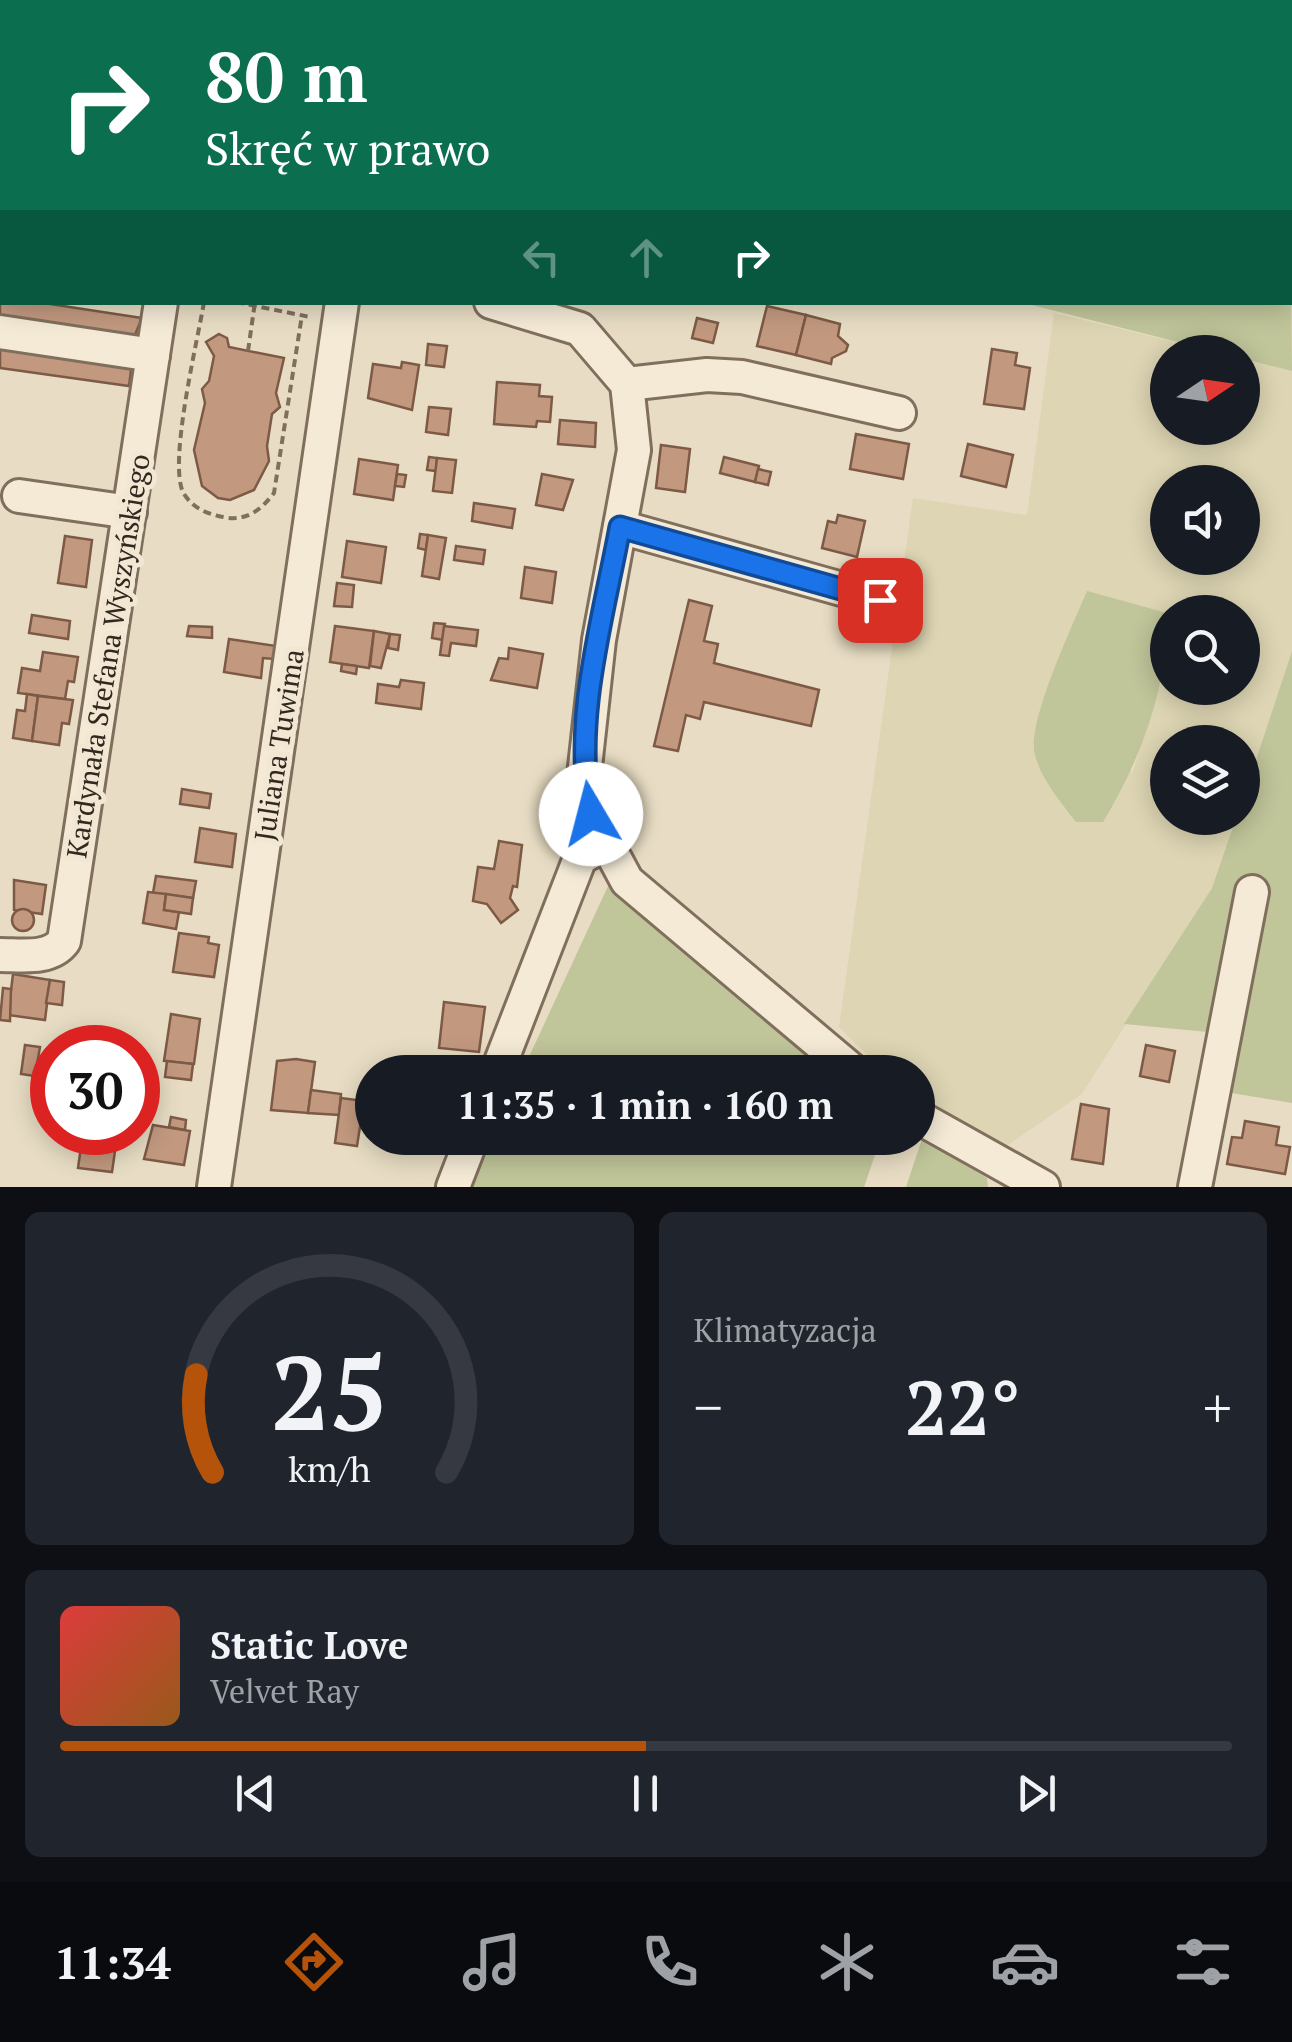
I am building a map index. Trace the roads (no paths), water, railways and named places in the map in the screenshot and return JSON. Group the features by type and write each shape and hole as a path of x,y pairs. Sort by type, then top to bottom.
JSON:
{"street":[{"name":"Kardynała Stefana Wyszyńskiego","path":"0,955 46,954 56,951 64,941 161,305"},
{"name":"Juliana Tuwima","path":"214,1187 342,305"},
{"path":"511,305 538,309 580,328 628,384 634,450 584,760 591,814 628,881 834,1055"},
{"path":"0,332 153,356"},
{"path":"628,384 708,374 899,413"},
{"path":"19,496 130,512"},
{"path":"620,527 880,600"},
{"path":"504,1055 580,858 605,844"},
{"path":"1195,1187 1252,892"},
{"path":"935,1127 1043,1187"},
{"path":"452,1187 465,1155"}]}
